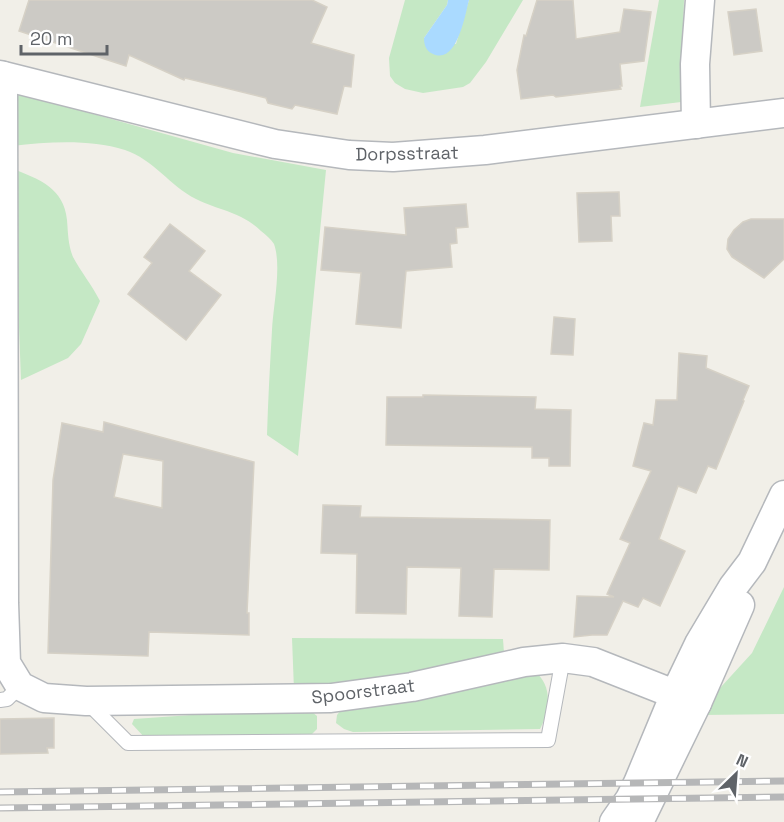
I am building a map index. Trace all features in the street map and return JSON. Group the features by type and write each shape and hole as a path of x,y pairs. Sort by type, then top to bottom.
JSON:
{"street":[{"path":"696,124 695,64 700,0"},
{"path":"2,76 4,603 6,663 10,693"},
{"name":"Dorpsstraat","path":"2,76 275,144 349,154 393,157 485,150 784,113"},
{"path":"614,822 640,807 686,698 746,593 752,562 784,495"},
{"name":"Spoorstraat","path":"10,693 86,701 331,698 412,687 524,662 563,658 593,662 686,698"}],"lane":[{"path":"86,701 128,743 548,740 563,658"}],"green space":[{"path":"405,0 448,0 447,5 424,38 456,44 469,0 523,0 486,62 470,83 463,87 423,93 405,89 395,83 390,76 389,58"},
{"path":"659,0 684,0 681,102 640,107"},
{"path":"11,91 233,153 326,170 298,456 267,435 277,275 273,242 245,219 187,194 153,166 125,150 83,143 12,146"},
{"path":"13,169 49,186 61,200 65,209 73,257 100,301 81,344 68,358 21,380"},
{"path":"784,587 784,714 703,715 710,699 752,653"},
{"path":"292,638 503,639 504,653 397,676 294,690"},
{"path":"534,671 544,683 548,698 546,714 540,729 353,732 336,723 337,715 346,704"},
{"path":"306,707 317,716 317,729 312,734 145,738 132,724 134,719"}],"water":[{"path":"448,0 469,0 454,46 441,55 433,54 426,48 424,38 447,5"}],"building":[{"path":"29,0 312,0 327,7 311,43 354,55 351,87 344,86 337,114 295,105 292,109 268,103 266,98 185,78 184,80 129,55 126,66 19,31"},
{"path":"537,0 573,0 576,39 620,32 624,9 651,12 644,61 620,64 621,89 521,99 517,70 524,35 526,36"},
{"path":"756,9 762,51 734,55 728,12"},
{"path":"619,192 620,216 611,216 612,241 579,242 577,193"},
{"path":"466,204 468,227 456,228 457,243 450,244 452,267 406,271 401,328 356,324 361,273 321,270 325,227 406,235 404,208"},
{"path":"751,219 784,219 784,259 764,278 732,257 727,249 728,239 734,230 743,222"},
{"path":"170,224 205,251 189,271 221,295 186,340 128,294 152,263 144,257"},
{"path":"554,317 575,319 573,355 551,354"},
{"path":"679,353 707,356 706,368 749,386 744,401 716,469 708,466 696,493 678,486 659,539 685,551 660,606 643,598 638,607 623,601 607,635 574,637 577,596 614,597 607,594 630,543 620,539 651,471 633,466 644,423 653,425 656,400 677,400"},
{"path":"423,395 536,397 535,409 571,410 570,466 549,466 549,458 532,458 532,447 386,445 387,397 423,397"},
{"path":"104,422 254,462 247,613 249,613 249,635 149,632 148,656 48,653 53,480 62,423 103,432","holes":["123,454 163,461 162,508 114,497"]},
{"path":"323,505 361,506 360,517 550,520 549,570 494,569 492,617 459,616 461,568 407,567 406,614 356,613 357,554 321,553"},
{"path":"54,718 54,748 47,748 48,753 0,754 0,719"}],"railway":[{"path":"0,792 784,781"},
{"path":"0,808 784,797"}]}
